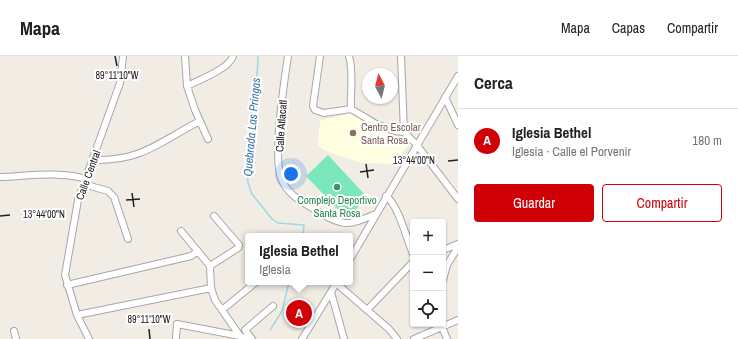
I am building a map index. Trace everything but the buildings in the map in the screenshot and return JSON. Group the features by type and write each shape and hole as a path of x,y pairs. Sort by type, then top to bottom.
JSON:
{"street":[{"name":"Calle Central","path":"89,339 77,315 65,276 78,200 94,160 120,83 123,56"},
{"path":"185,56 187,86 208,139"},
{"path":"187,86 218,71 229,62 233,56"},
{"name":"Calle Atlacatl","path":"288,56 280,145 281,178 288,191 296,198 333,221 342,224 358,222 376,214"},
{"path":"320,56 313,106 315,110 324,113 351,109 376,124 394,131 404,132 456,190 458,199"},
{"path":"349,56 353,76 351,89 351,109"},
{"path":"401,56 404,132"},
{"path":"353,254 416,144 458,76"},
{"path":"445,97 458,125"},
{"path":"94,160 117,159 145,153 200,121"},
{"path":"0,177 53,175 77,176 84,182 108,191 114,196 128,239"},
{"path":"386,196 391,200 396,210 410,246"},
{"path":"210,266 238,248 240,245 214,216"},
{"path":"181,232 210,266 211,288 215,300 240,336"},
{"path":"446,249 458,246"},
{"path":"446,269 458,246"},
{"path":"67,285 191,256 198,251"},
{"path":"367,310 410,265"},
{"path":"222,310 252,285"},
{"path":"302,339 335,285"},
{"path":"338,285 389,329 397,339"},
{"path":"77,315 175,294 211,288"},
{"path":"331,292 344,339"},
{"path":"252,339 245,330 274,306"},
{"path":"446,324 458,320"},
{"path":"176,339 177,324 240,336 247,339"},
{"path":"414,339 437,327"},
{"path":"442,327 447,339"},
{"path":"14,331 16,339"}],"shaded area":[{"name":"Centro Escolar Santa Rosa","path":"350,113 409,144 395,164 362,163 328,152 318,146 320,121"}],"green space":[{"name":"Complejo Deportivo Santa Rosa","path":"328,155 368,198 346,218 306,176"}],"waterway":[{"name":"Quebrada Las Pringas","path":"258,56 255,122 247,171 248,183 252,194 272,219 278,223 304,225 303,233"},
{"name":"Quebrada Las Pringas","path":"270,330 282,311 288,285"}],"place":[{"name":"Centro Escolar Santa Rosa","path":"353,133"},
{"name":"Complejo Deportivo Santa Rosa","path":"337,187"},
{"name":"Iglesia Bethel","path":"299,313"}]}
